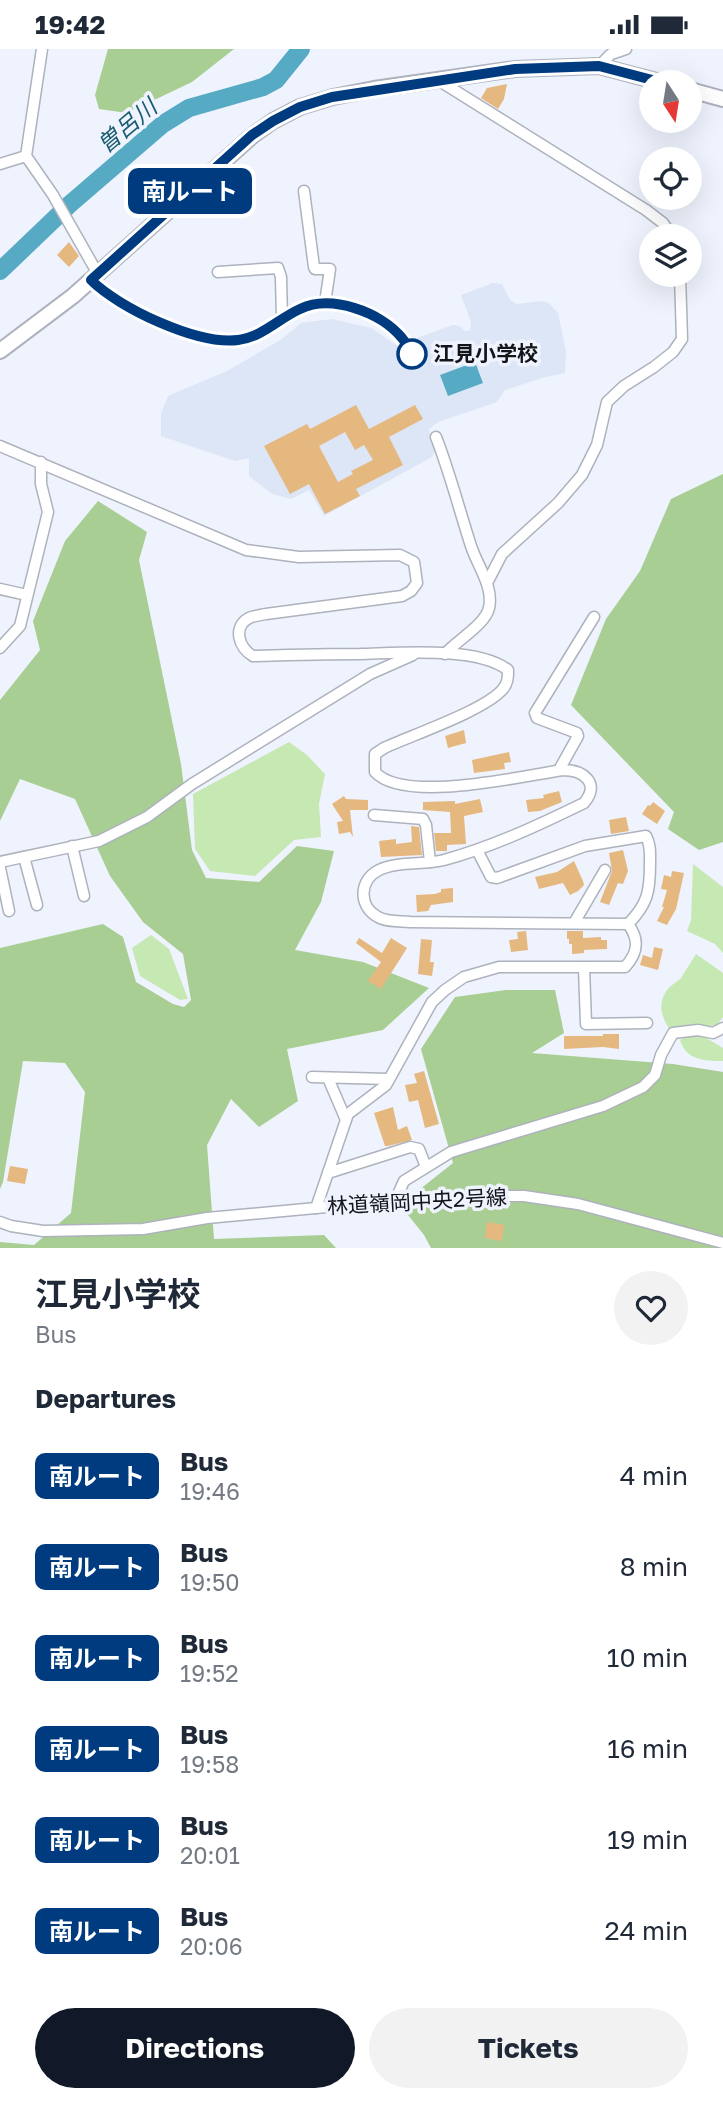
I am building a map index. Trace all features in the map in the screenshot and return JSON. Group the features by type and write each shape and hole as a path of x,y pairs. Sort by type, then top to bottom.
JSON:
{"main road":[{"path":"0,351 95,277 232,153 273,121 300,107 332,97 543,67 599,66 639,76"},
{"path":"702,93 723,99"}],"street":[{"path":"42,49 26,156 59,206 101,290 136,311 169,325 217,339 253,337 309,305 325,303 357,310 378,318 402,338 415,362"},
{"path":"599,66 611,54 626,49"},
{"path":"437,80 646,210 664,224"},
{"path":"0,164 26,156"},
{"path":"304,191 314,267 330,269 325,303"},
{"path":"218,272 278,268 281,277 282,319"},
{"path":"487,583 502,554 558,503 582,475 597,445 607,402 624,386 673,352 682,339 682,287"},
{"path":"436,437 472,549 487,583 489,607 485,619 445,654"},
{"path":"0,446 246,550 299,557 400,555 414,562 417,583 411,591 402,596 247,618 240,628 239,637 244,651 253,656 445,654 479,657 499,663 508,670 509,679 503,689 480,705 384,747 375,754 375,772 382,779 396,784 445,788 559,770 578,770 586,776 590,796 584,803 477,849 430,862 389,867 369,877 363,889 363,901 370,912 380,919 410,922 628,924 639,913 650,890 650,847 646,836 585,846 497,878 491,877 477,849"},
{"path":"0,648 20,626 48,512 41,484 41,462"},
{"path":"0,589 27,595"},
{"path":"559,770 578,736 577,733 537,719 535,713 594,617"},
{"path":"0,862 99,841 147,817 192,784 370,674 417,653"},
{"path":"374,815 423,819 430,862"},
{"path":"72,846 84,896"},
{"path":"24,857 37,905"},
{"path":"0,868 9,911"},
{"path":"575,923 605,870"},
{"path":"316,1208 348,1114 386,1085 432,1002 445,990 464,977 499,967 625,967 634,957 637,946 635,933 628,924"},
{"path":"584,968 586,1024 647,1023"},
{"path":"396,1201 404,1181 451,1152 603,1106 643,1087 655,1075 661,1055 673,1033 698,1030 713,1033 723,1028"},
{"path":"312,1077 389,1079"},
{"path":"328,1077 346,1120"},
{"path":"328,1173 410,1147 419,1149 426,1167"},
{"name":"林道嶺岡中央2号線","path":"0,1222 43,1231 143,1229 207,1217 396,1201 524,1196 578,1204 723,1243"}],"shaded area":[{"path":"493,283 502,284 510,300 517,304 541,301 549,303 558,313 566,352 565,373 505,390 497,402 438,422 429,429 435,451 432,457 324,516 309,490 291,499 272,494 249,476 249,458 235,461 161,436 161,413 168,396 227,371 282,339 301,323 332,319 371,328 404,350 410,363 421,358 412,342 414,339 453,325 465,331 470,330 471,322 461,295"}],"green space":[{"path":"108,49 234,49 192,82 127,113 99,109 95,95"},
{"path":"723,474 723,842 699,850 668,829 674,812 571,705 606,619 640,571 671,499"},
{"path":"98,501 147,532 139,560 181,764 192,850 206,878 259,882 297,846 334,851 321,902 295,950 363,962 429,988 383,1030 287,1049 298,1101 259,1127 231,1099 207,1145 214,1239 324,1235 336,1248 0,1248 0,1242 34,1245 71,1213 85,1092 65,1063 23,1061 0,1189 0,948 103,924 123,937 136,982 173,1004 184,1007 191,1000 183,954 143,922 110,876 75,799 20,779 0,821 0,700 40,650 33,621 65,541"},
{"path":"289,742 307,755 325,774 319,804 321,837 294,840 255,876 210,871 195,849 193,794"},
{"path":"693,864 723,887 723,953 715,944 687,931 691,920"},
{"path":"151,935 169,949 188,999 180,1000 140,976 132,948"},
{"path":"696,954 723,973 723,1017 717,1025 670,1030 664,1020 662,999 668,989 681,978"},
{"path":"506,990 555,990 564,1033 532,1053 673,1064 723,1072 723,1248 431,1248 400,1205 453,1163 421,1049 455,997"},
{"path":"689,1035 703,1036 723,1048 723,1061 703,1060 687,1052 680,1040"}],"water":[{"path":"475,362 483,383 448,396 440,375"}],"building":[{"path":"507,84 504,99 498,109 481,98 487,88"},
{"path":"69,242 79,256 69,267 57,255"},
{"path":"356,405 369,429 415,405 423,419 389,437 403,465 356,489 360,496 325,514 309,484 290,494 264,446 307,424 310,429","holes":["345,432 355,450 364,445 373,460 351,471 353,474 338,482 319,446"]},
{"path":"464,730 466,743 448,748 445,736"},
{"path":"509,752 511,762 504,763 505,769 474,773 472,760"},
{"path":"559,791 562,802 540,811 528,812 526,800 544,798 543,795"},
{"path":"344,796 346,799 368,800 368,810 350,810 353,837 350,832 339,834 337,822 343,821 332,804"},
{"path":"480,799 483,812 464,816 466,844 447,845 447,851 436,851 434,833 451,833 450,812 423,810 423,802 455,801 455,804"},
{"path":"653,802 665,811 657,824 642,814"},
{"path":"626,817 629,831 611,834 609,820"},
{"path":"411,826 419,827 422,855 381,857 379,841 396,839 396,844 412,842"},
{"path":"623,850 628,871 623,884 618,883 609,905 600,902 612,871 609,853"},
{"path":"574,861 584,885 578,891 570,895 563,883 539,889 535,877 557,872"},
{"path":"672,871 684,873 676,909 667,925 657,921 664,907 667,890 661,889 664,875 671,877"},
{"path":"453,888 453,902 431,905 428,911 417,912 416,895 435,894 441,892 441,889"},
{"path":"526,931 528,950 511,952 509,940 518,939 517,932"},
{"path":"567,931 583,931 583,938 601,937 601,940 607,940 607,949 584,950 584,953 572,954 572,944 569,944 567,939"},
{"path":"359,938 382,953 391,938 407,948 381,989 368,981 381,962 356,943"},
{"path":"421,939 432,940 432,976 418,974"},
{"path":"654,947 663,949 658,970 640,965 643,955 652,958"},
{"path":"619,1034 619,1049 564,1049 564,1036"},
{"path":"424,1071 439,1124 425,1128 418,1100 409,1102 405,1085 417,1083 414,1074"},
{"path":"393,1107 398,1130 407,1126 412,1140 385,1146 374,1113"},
{"path":"10,1166 28,1169 25,1184 7,1181"},
{"path":"487,1222 504,1225 502,1241 485,1238"}],"waterway":[{"name":"曽呂川","path":"0,271 70,204 163,124 189,108 263,87 276,80 301,49"}],"bus line":[{"name":"南ルート","path":"415,362 402,338 387,324 368,313 338,305 309,305 258,335 226,340 182,330 158,321 126,306 91,280 252,135 273,121 310,103 343,94 515,69 599,66 639,76"}],"place":[{"name":"江見小学校","path":"412,354"}]}
